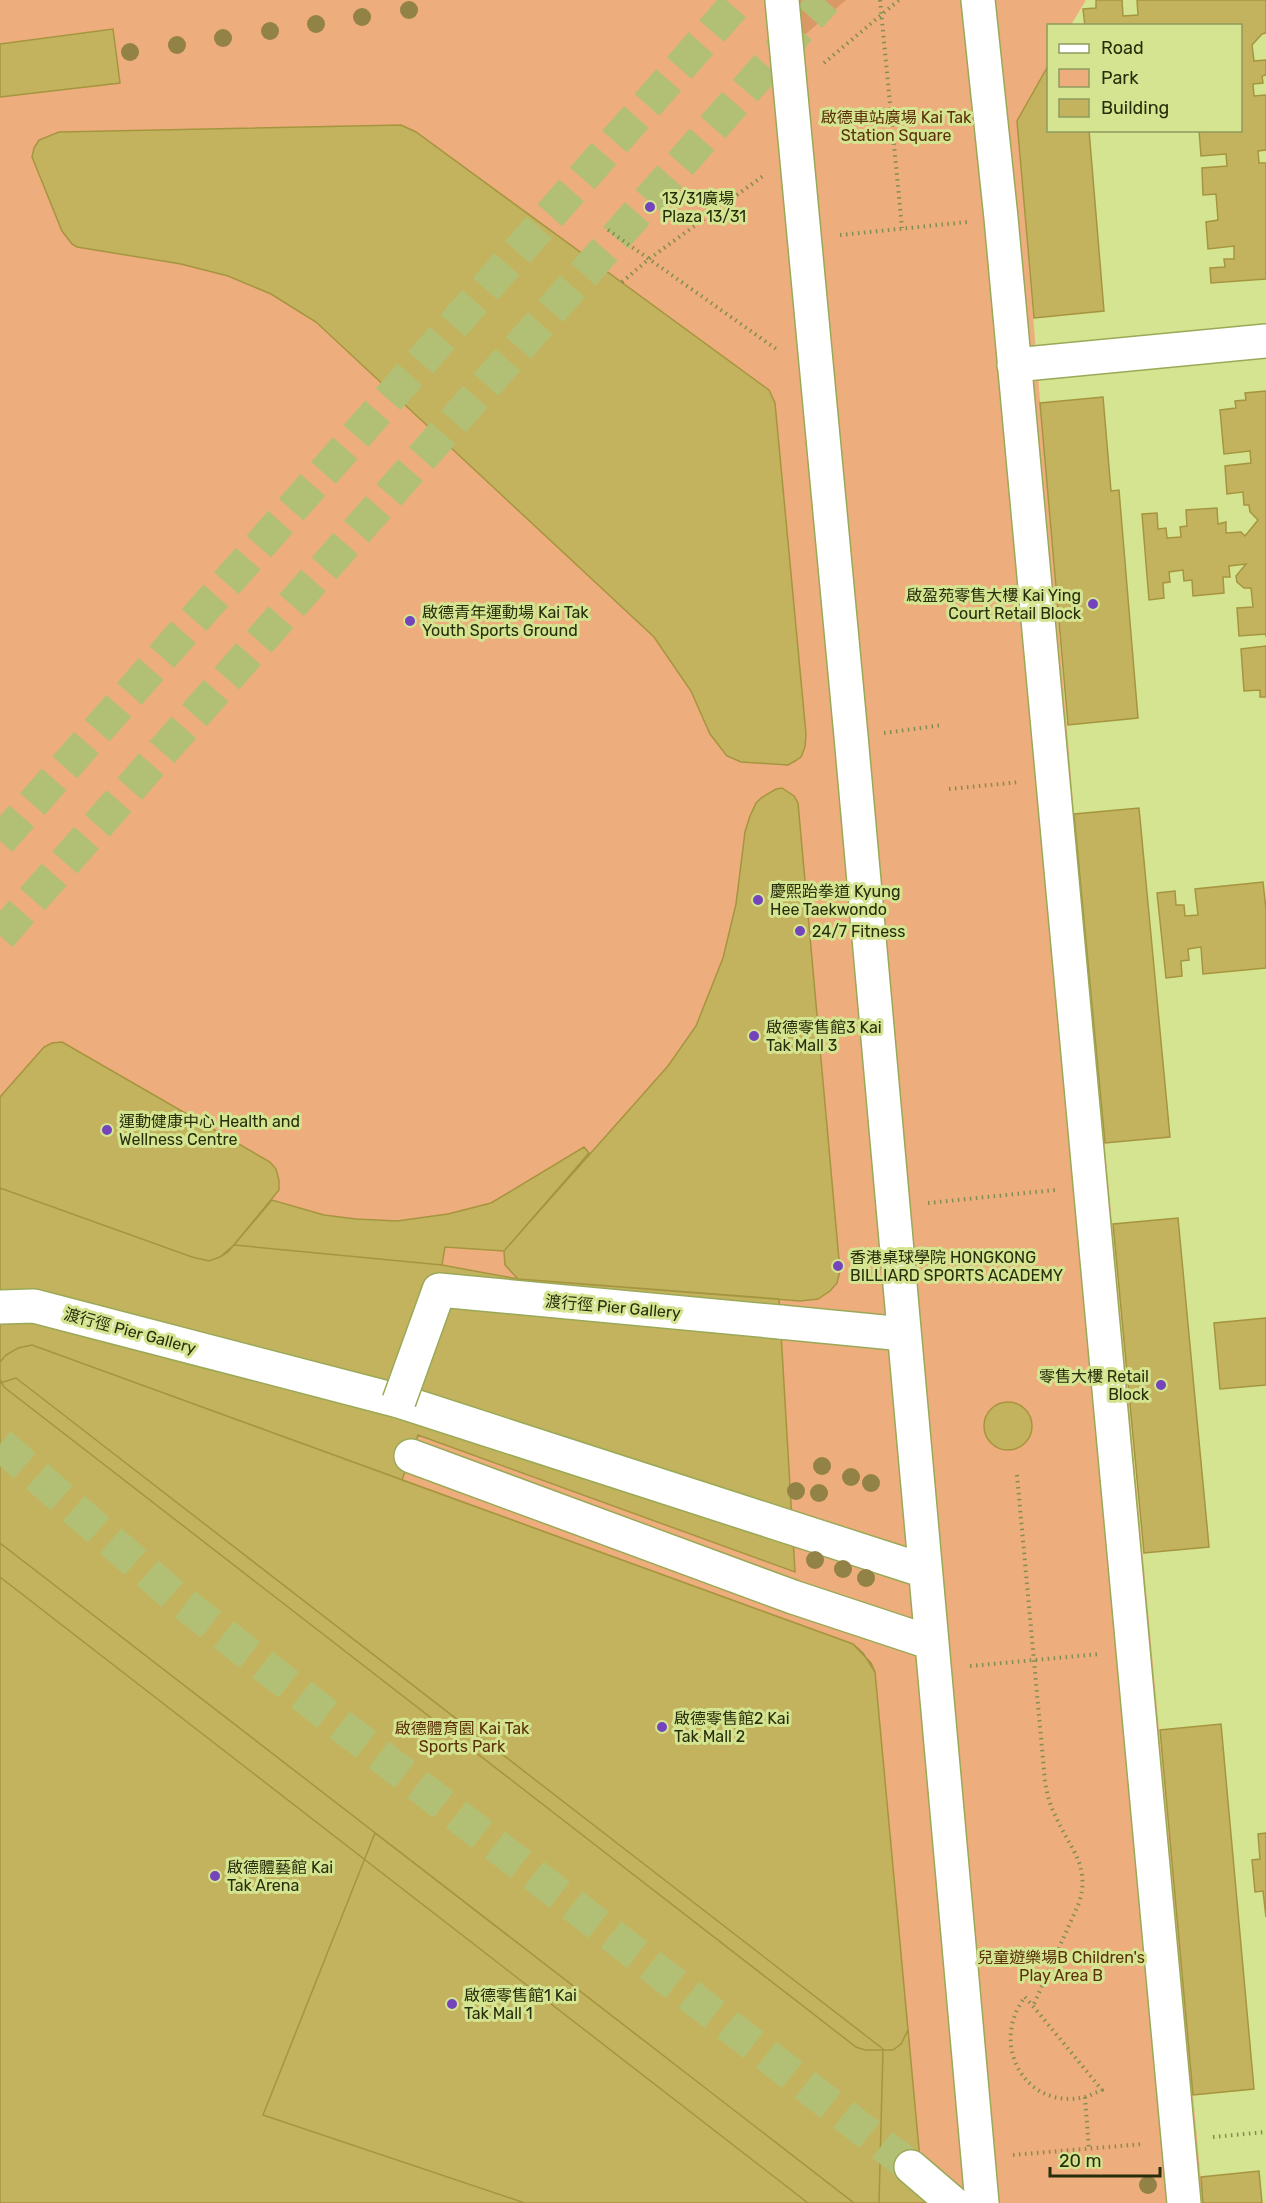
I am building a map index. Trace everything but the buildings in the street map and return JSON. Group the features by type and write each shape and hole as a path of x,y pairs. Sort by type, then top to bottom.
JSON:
{"street":[{"path":"782,0 851,736 982,2203"},
{"path":"978,0 1001,218 1184,2203"},
{"path":"1014,365 1266,341"},
{"name":"渡行徑 Pier Gallery","path":"399,1401 439,1290 904,1334"},
{"name":"渡行徑 Pier Gallery","path":"0,1307 34,1306 399,1401 925,1571"},
{"path":"411,1456 793,1597 933,1656"},
{"path":"911,2166 953,2203"}],"path":[{"path":"880,0 902,228"},
{"path":"791,90 899,0"},
{"path":"622,282 649,259 797,152"},
{"path":"805,238 1001,218"},
{"path":"608,230 818,380"},
{"path":"851,736 943,725"},
{"path":"949,789 1053,778"},
{"path":"893,1206 1091,1186"},
{"path":"1017,1475 1047,1790 1055,1816 1082,1866 1084,1879 1079,1903 1033,2006"},
{"path":"933,1656 1034,1660 1133,1651"},
{"path":"1025,1997 1102,2090 1085,2097 1060,2097 1036,2089 1024,2078 1014,2063 1010,2047 1010,2030 1012,2018 1025,1997"},
{"path":"1085,2097 1089,2149"},
{"path":"978,2158 1266,2132"}],"green space":[{"name":"啟德體育園 Kai Tak Sports Park","path":"0,0 1086,0 1072,24 1047,24 1047,68 1017,121 1074,814 1203,2203 0,2203"}],"shaded area":[{"path":"797,0 846,0 801,38"}],"tunnel":[{"path":"0,841 739,0"},
{"path":"0,936 825,0"},
{"path":"0,1444 174,1596 911,2167"}],"place":[{"name":"13/31廣場 Plaza 13/31","path":"650,207"},
{"name":"啟盈苑零售大樓 Kai Ying Court Retail Block","path":"1093,604"},
{"name":"啟德青年運動場 Kai Tak Youth Sports Ground","path":"410,621"},
{"name":"慶熙跆拳道 Kyung Hee Taekwondo","path":"758,900"},
{"name":"24/7 Fitness","path":"800,931"},
{"name":"啟德零售館3 Kai Tak Mall 3","path":"754,1036"},
{"name":"運動健康中心 Health and Wellness Centre","path":"107,1130"},
{"name":"香港桌球學院 HONGKONG BILLIARD SPORTS ACADEMY","path":"838,1266"},
{"name":"零售大樓 Retail Block","path":"1161,1385"},
{"name":"啟德零售館2 Kai Tak Mall 2","path":"662,1727"},
{"name":"啟德體藝館 Kai Tak Arena","path":"215,1876"},
{"name":"啟德零售館1 Kai Tak Mall 1","path":"452,2004"}],"park label":[{"name":"啟德車站廣場 Kai Tak Station Square","path":"896,126"},
{"name":"兒童遊樂場B Children's Play Area B","path":"1061,1966"}]}
